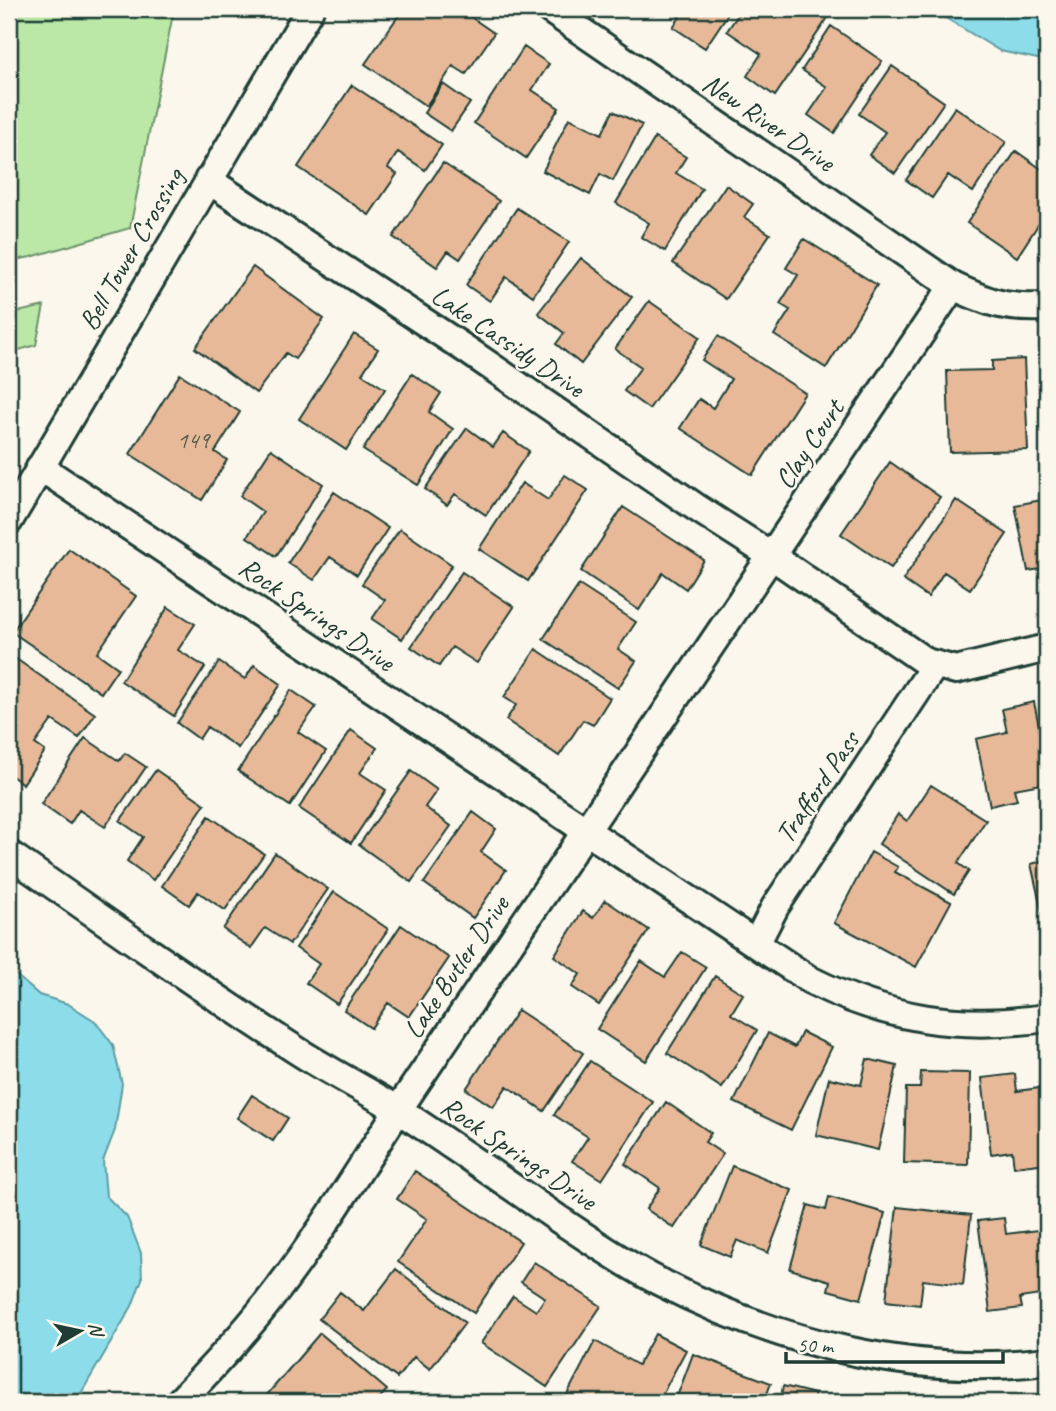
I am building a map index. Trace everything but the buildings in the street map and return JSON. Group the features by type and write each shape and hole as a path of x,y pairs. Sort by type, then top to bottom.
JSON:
{"street":[{"name":"Bell Tower Crossing","path":"9,521 310,9"},
{"name":"New River Drive","path":"549,9 953,286"},
{"name":"Lake Cassidy Drive","path":"208,180 467,350 697,508 772,556"},
{"path":"953,286 990,303 1020,308 1047,307"},
{"name":"Clay Court","path":"772,556 953,286"},
{"name":"Rock Springs Drive","path":"40,467 810,980 886,1011 966,1024 1008,1024 1047,1018"},
{"path":"772,556 934,666 956,670 1047,648"},
{"name":"Lake Butler Drive","path":"179,1402 213,1367 268,1302 318,1234 398,1110 772,556"},
{"name":"Trafford Pass","path":"756,944 775,907 934,666"},
{"name":"Rock Springs Drive","path":"9,854 296,1050 398,1110 596,1244 656,1280 719,1310 784,1334 852,1352 916,1361 975,1365 1047,1361"}],"green space":[{"path":"9,9 174,9 130,228 9,261"},
{"path":"44,306 36,345 9,353 9,314"}],"water":[{"path":"931,9 1047,9 1047,61 1000,51"},
{"path":"9,969 39,995 68,1004 95,1021 113,1045 122,1084 115,1130 103,1161 106,1196 127,1217 141,1253 142,1279 132,1306 76,1402 9,1402"}]}
